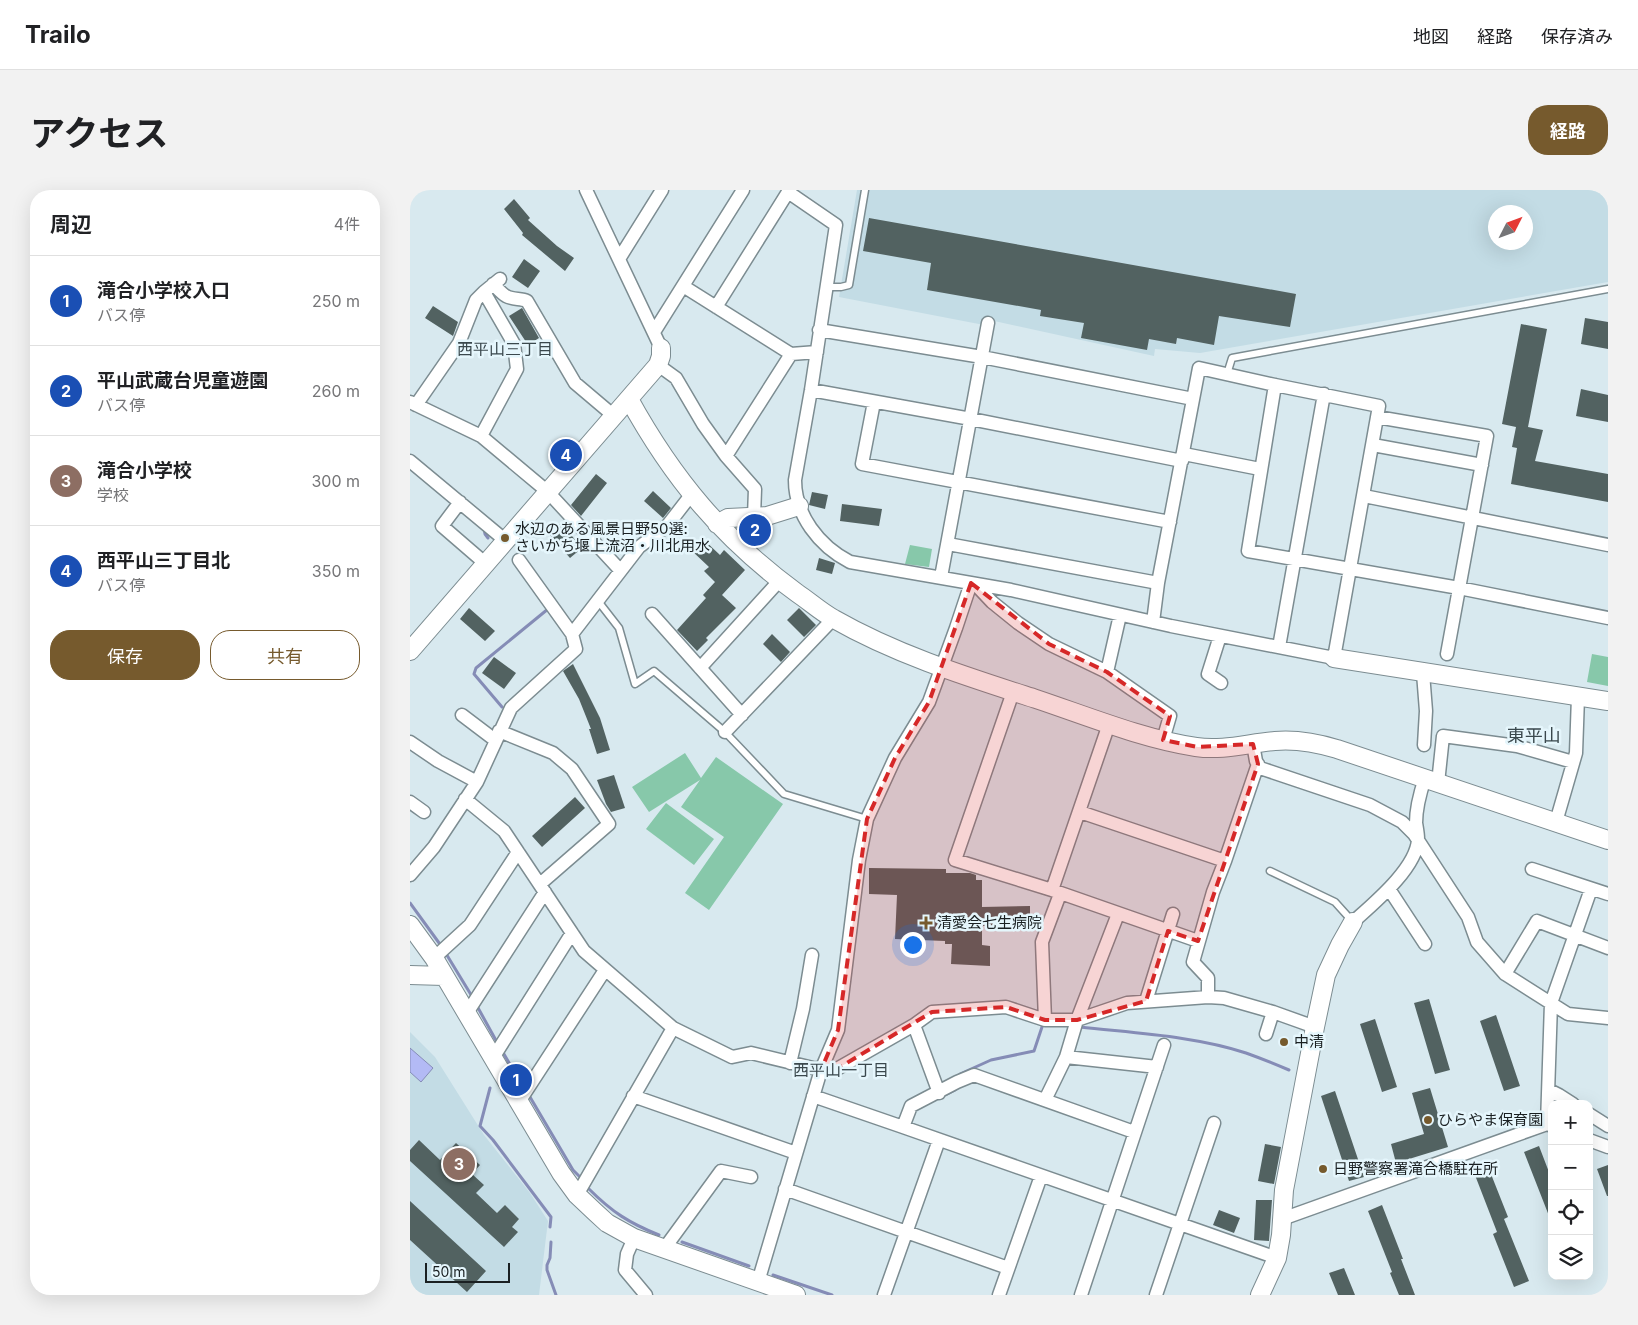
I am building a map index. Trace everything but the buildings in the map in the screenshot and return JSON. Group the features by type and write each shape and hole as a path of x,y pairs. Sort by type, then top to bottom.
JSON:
{"street":[{"path":"410,651 658,365 661,356 658,340 586,190"},
{"path":"619,259 662,190"},
{"path":"658,340 683,286 743,190"},
{"path":"716,307 788,191 836,225 811,390 795,480 795,490 799,506 819,538 831,550 850,562 1011,590 1153,622 1334,658 1608,701"},
{"path":"492,285 476,300 459,343 413,404 482,436 548,492 620,570"},
{"path":"492,285 506,296 528,301 575,383 614,416"},
{"path":"482,436 517,369 514,344 492,285"},
{"path":"683,286 791,354 817,352"},
{"path":"941,577 988,323"},
{"path":"819,330 982,358 1193,399"},
{"path":"726,456 791,354"},
{"path":"658,365 676,378 703,424 726,456 755,489 754,517"},
{"path":"1153,622 1158,582 1199,368 1379,406 1334,658"},
{"path":"1275,385 1248,551 1459,588 1608,618"},
{"path":"811,390 1183,457 1260,469"},
{"path":"1279,647 1324,394"},
{"path":"629,399 656,445 691,495 717,524 754,559 833,619 890,647 1013,692 1163,740 1198,747 1227,747 1276,741 1315,743 1608,840"},
{"path":"874,402 862,464 1170,522"},
{"path":"1378,417 1486,436 1447,654"},
{"path":"1373,446 1482,466"},
{"path":"410,461 506,541"},
{"path":"572,634 639,547 667,526 691,495"},
{"path":"1364,496 1608,545"},
{"path":"460,502 442,526 486,564"},
{"path":"717,524 728,518 772,514 799,506"},
{"path":"948,544 1158,582"},
{"path":"410,875 434,847 477,782 511,708 576,649 572,634 519,560"},
{"path":"700,668 780,580"},
{"path":"758,1282 784,1189 821,1070 838,1030 859,860 867,820 894,758 929,702 974,584"},
{"path":"974,584 992,602 1034,634 1107,672 1170,716 1163,740"},
{"path":"652,614 742,715"},
{"path":"1107,672 1120,615"},
{"path":"725,732 833,619"},
{"path":"1220,636 1208,674 1221,683"},
{"path":"1424,673 1426,711 1424,745"},
{"path":"1013,692 955,860 1056,892 1198,941"},
{"path":"1556,822 1576,753 1578,697"},
{"path":"462,715 497,736 553,753 572,769 609,824 542,888 473,1005"},
{"path":"1045,1020 1042,942 1080,812 1109,724"},
{"path":"1260,1295 1277,1258 1284,1190 1326,975 1353,922 1389,889 1414,854 1418,840 1417,810 1431,781 1443,736 1517,746 1573,762"},
{"path":"410,742 438,761 477,782"},
{"path":"1253,744 1260,768 1370,805 1402,822 1418,840 1468,917 1477,942 1505,974 1568,1014 1608,1018"},
{"path":"1208,997 1208,978 1193,962 1214,892 1258,764"},
{"path":"465,799 504,831 584,951 673,1028 732,1057 751,1053 821,1070 835,1070 914,1025 932,1012 1006,1008 1045,1020 1077,1020 1127,1003 1208,997 1224,998 1273,1012 1315,1027"},
{"path":"410,802 424,812"},
{"path":"1080,812 1225,862"},
{"path":"440,952 470,925 518,852"},
{"path":"1532,869 1608,894"},
{"path":"1389,889 1425,944"},
{"path":"1549,1100 1551,1003 1592,889"},
{"path":"1044,1100 1066,1058 1077,1020 1118,914"},
{"path":"1146,1001 1173,914"},
{"path":"1505,974 1537,921 1608,948"},
{"path":"410,925 440,952 444,976 473,1005 498,1049 519,1102 561,1173 577,1195 607,1223 634,1238 796,1295"},
{"path":"498,1049 572,933"},
{"path":"790,1063 803,1009 812,955"},
{"path":"519,1102 606,970"},
{"path":"410,975 444,976"},
{"path":"1266,1034 1273,1012"},
{"path":"914,1025 939,1093"},
{"path":"577,1195 673,1028"},
{"path":"1081,1295 1164,1045"},
{"path":"1066,1058 1157,1067"},
{"path":"903,1127 911,1106 974,1075 1134,1132"},
{"path":"1549,1090 1567,1100"},
{"path":"633,1096 796,1153"},
{"path":"813,1096 1041,1176 1113,1199 1277,1258"},
{"path":"1593,1117 1608,1126"},
{"path":"1156,1295 1214,1123"},
{"path":"1282,1219 1548,1125"},
{"path":"884,1295 939,1140"},
{"path":"1593,1141 1608,1147"},
{"path":"664,1248 720,1171 751,1177"},
{"path":"999,1295 1041,1176"},
{"path":"784,1189 1008,1268"},
{"path":"634,1238 627,1254 625,1270 646,1295"}],"lane":[{"path":"827,287 849,285 865,190"},
{"path":"1227,374 1232,358 1608,289"},
{"path":"598,601 619,628 635,684 654,671 725,732 784,794 867,820"},
{"path":"1270,871 1335,902 1353,922"}],"highlighted area":[{"path":"971,583 1049,644 1107,672 1170,716 1163,740 1198,747 1253,744 1258,764 1198,941 1168,931 1146,1001 1077,1020 1045,1020 1006,1007 932,1012 835,1070 821,1070 838,1030 867,819 895,758 929,702"}],"shaded area":[{"path":"857,190 1608,190 1608,282 1200,353 1155,349 1154,356 985,319 984,325 839,297"},
{"path":"410,1032 435,1057 484,1135 530,1193 548,1221 539,1295 410,1295"}],"green space":[{"path":"910,545 932,549 929,567 905,564"},
{"path":"1592,654 1608,657 1608,686 1587,682"},
{"path":"685,753 701,778 716,757 783,804 709,910 685,893 724,837 681,807 700,780 649,812 632,787"},
{"path":"666,803 714,839 694,865 646,829"}],"water":[{"path":"410,1048 433,1068 421,1082 410,1072"}],"waterway":[{"path":"484,529 488,538"},
{"path":"502,707 474,674 476,668 548,609 547,607"},
{"path":"410,903 442,947"},
{"path":"445,952 473,998"},
{"path":"477,1006 498,1044"},
{"path":"960,1074 991,1060 1034,1051 1043,1024 1046,1025"},
{"path":"1080,1027 1164,1036 1227,1047 1289,1070"},
{"path":"501,1049 512,1068 510,1069"},
{"path":"512,1068 524,1086"},
{"path":"490,1088 480,1126 493,1140 551,1217 550,1227"},
{"path":"947,1094 955,1090"},
{"path":"530,1097 573,1170 581,1178"},
{"path":"589,1189 621,1216 659,1235"},
{"path":"551,1242 547,1270 556,1295"},
{"path":"682,1242 749,1266"},
{"path":"773,1275 832,1295"}],"place":[{"name":"西平山三丁目北","path":"566,455"},
{"name":"平山武蔵台児童遊園","path":"755,530"},
{"name":"水辺のある風景日野50選: さいかち堰上流沼・川北用水","path":"505,538"},
{"name":"清愛会七生病院","path":"926,923"},
{"name":"中清","path":"1284,1042"},
{"name":"滝合小学校入口","path":"516,1080"},
{"name":"ひらやま保育園","path":"1428,1120"},
{"name":"滝合小学校","path":"459,1164"},
{"name":"日野警察署滝合橋駐在所","path":"1323,1169"}],"district":[{"name":"西平山三丁目","path":"505,349"},
{"name":"東平山","path":"1534,736"},
{"name":"西平山一丁目","path":"841,1070"}]}
